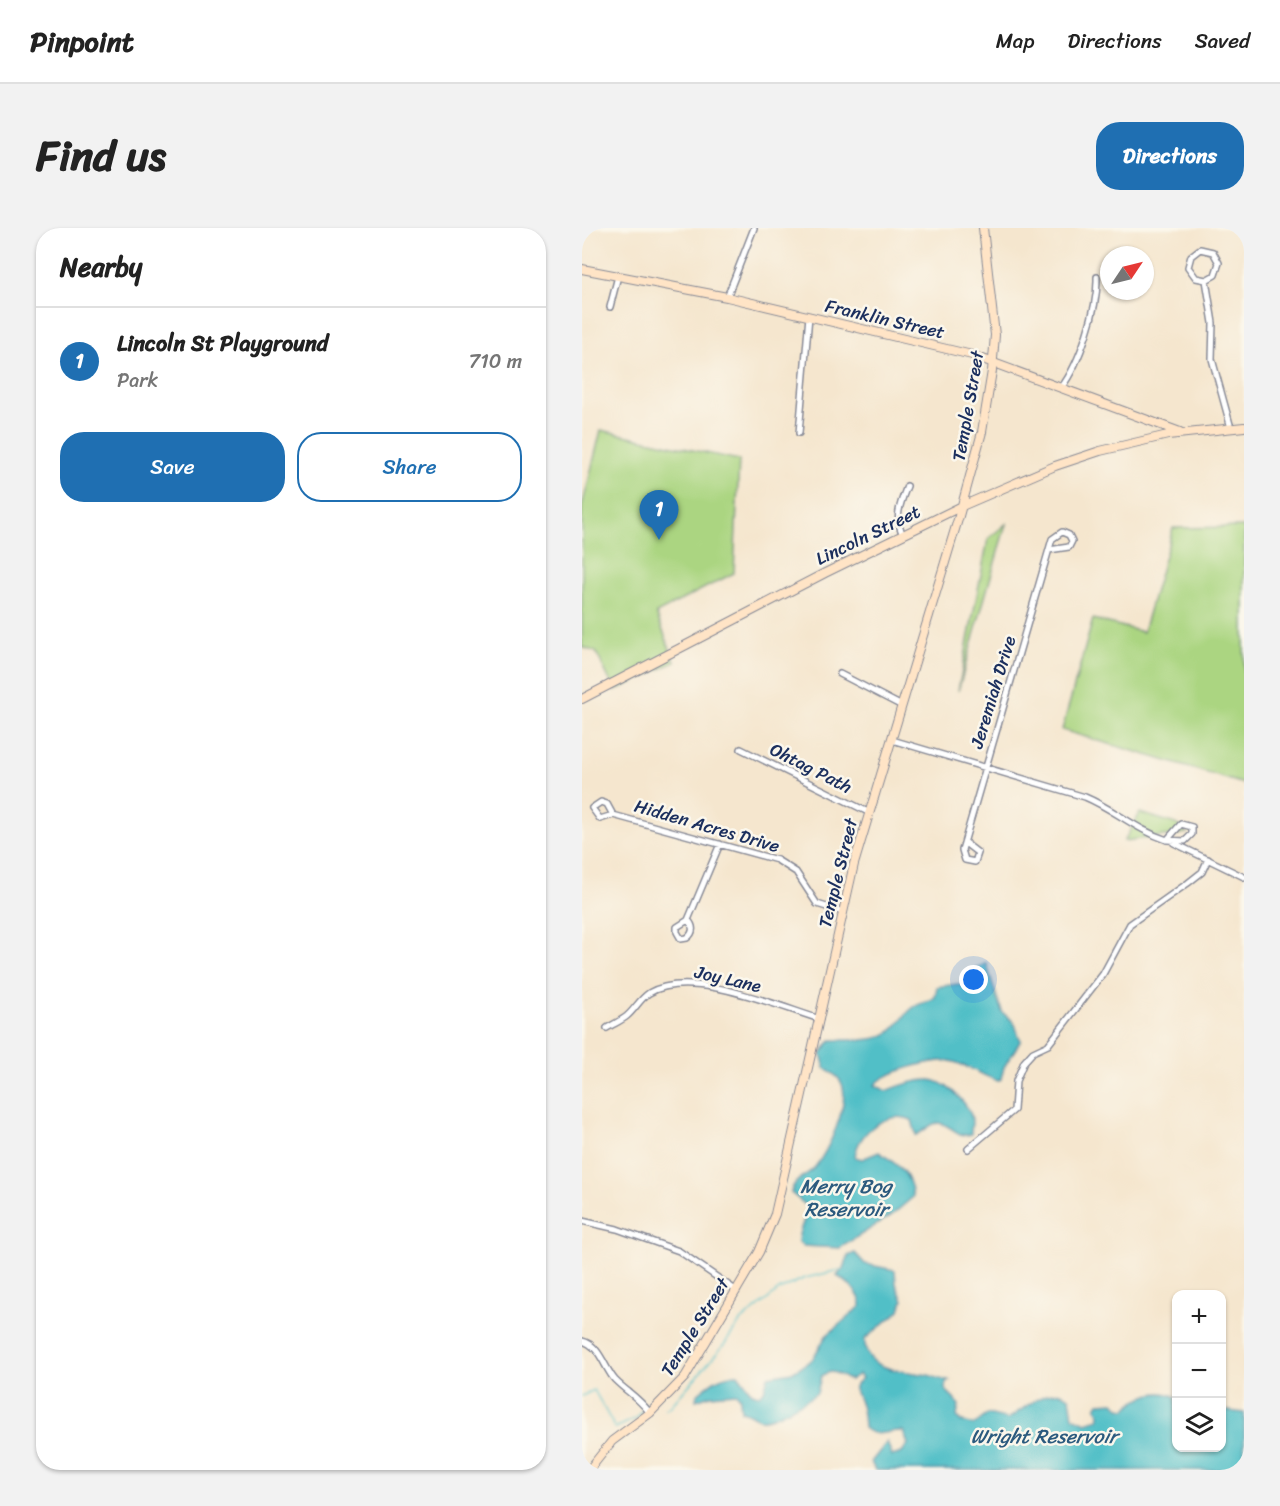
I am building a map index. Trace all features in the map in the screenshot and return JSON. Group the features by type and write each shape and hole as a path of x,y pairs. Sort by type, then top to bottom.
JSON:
{"main road":[{"name":"Temple Street","path":"588,1470 612,1441 650,1413 690,1370 759,1251 775,1214 843,912 868,812 892,740 977,454 993,362 993,305 983,228"},
{"name":"Franklin Street","path":"582,269 727,297 906,338 993,362 1181,433 1244,427"},
{"name":"Lincoln Street","path":"582,699 740,616 962,506 1071,460 1181,433"}],"street":[{"path":"727,297 754,228"},
{"path":"1200,249 1213,252 1219,263 1215,275 1206,280 1196,278 1188,267 1191,256 1200,249"},
{"path":"610,307 618,276"},
{"path":"1061,388 1072,370 1086,332 1096,298 1097,277"},
{"path":"1206,280 1213,323 1212,359 1231,428"},
{"path":"799,433 809,316"},
{"path":"903,535 897,524 907,486"},
{"name":"Jeremiah Drive","path":"965,843 1049,550"},
{"path":"840,674 902,706"},
{"path":"892,740 1085,797 1099,803 1138,829 1167,840 1244,877"},
{"name":"Ohtag Path","path":"741,749 868,812"},
{"name":"Hidden Acres Drive","path":"613,815 761,854 786,865 799,877 817,904 843,912"},
{"path":"1180,825 1192,827 1192,834 1185,841 1167,840 1180,825"},
{"path":"688,921 720,844"},
{"path":"968,1149 1014,1110 1016,1081 1024,1062 1033,1052 1048,1045 1103,974 1130,924 1202,872 1208,860"},
{"name":"Joy Lane","path":"607,1028 626,1017 649,993 680,984 699,984 738,993 820,1018"},
{"path":"582,1221 617,1229 679,1251 737,1291"},
{"path":"582,1341 595,1348 615,1380 638,1397 650,1413"}],"green space":[{"path":"601,430 739,460 734,573 656,613 675,662 615,691 596,652 582,647 582,507"},
{"path":"1006,524 958,691 988,539"},
{"path":"1244,527 1244,784 1062,730 1093,619 1143,632 1173,528"},
{"path":"1140,813 1176,824 1187,833 1124,841"}],"water":[{"name":"Merry Bog Reservoir","path":"987,963 1003,1013 1013,1022 1021,1040 1004,1067 1001,1079 998,1081 956,1063 942,1061 921,1064 899,1071 875,1085 886,1091 917,1081 928,1080 940,1083 953,1092 968,1109 972,1120 971,1134 962,1135 938,1123 932,1124 916,1135 912,1120 903,1117 884,1120 876,1125 862,1139 855,1157 862,1159 879,1152 886,1156 906,1175 913,1197 892,1215 840,1248 803,1246 798,1242 798,1237 807,1206 791,1193 795,1184 815,1167 826,1150 840,1115 844,1093 841,1081 825,1068 821,1054 831,1040 877,1038 891,1031 914,1007 935,997 937,987 957,984 974,991 984,985 976,968"},
{"name":"Wright Reservoir","path":"855,1253 865,1264 895,1270 896,1284 903,1300 900,1310 865,1339 866,1350 871,1358 887,1368 951,1381 946,1382 946,1390 959,1405 957,1416 960,1421 974,1425 988,1414 1008,1419 1038,1399 1055,1393 1063,1393 1070,1398 1073,1417 1086,1423 1099,1419 1100,1414 1096,1408 1099,1403 1114,1402 1120,1408 1126,1409 1142,1397 1155,1393 1169,1394 1172,1395 1172,1452 1226,1452 1226,1411 1244,1413 1244,1470 875,1470 871,1462 887,1442 892,1456 902,1453 908,1444 903,1431 878,1434 864,1428 862,1408 855,1388 862,1378 859,1374 850,1380 833,1372 825,1373 821,1376 817,1393 788,1410 764,1419 741,1411 740,1398 736,1393 710,1395 696,1400 697,1394 716,1380 738,1374 752,1393 759,1395 764,1391 768,1376 792,1372 812,1360 826,1336 861,1306 859,1297 853,1288 837,1276 845,1266 848,1256"}],"waterway":[{"path":"665,1409 670,1407 724,1345 740,1322 779,1290 805,1278 840,1270"},
{"path":"582,1396 594,1390 615,1428 637,1418 642,1411"}],"place":[{"name":"Lincoln St Playground","path":"659,540"}]}
